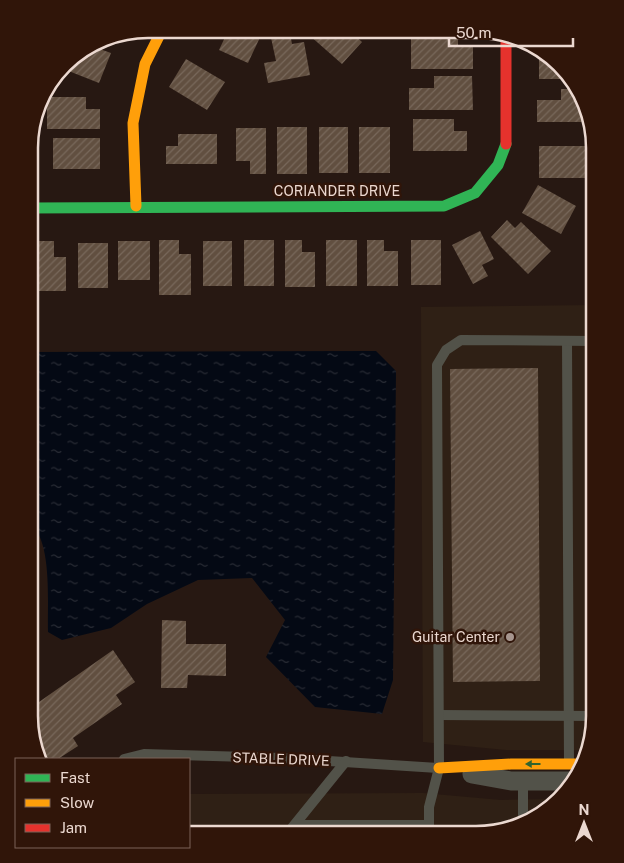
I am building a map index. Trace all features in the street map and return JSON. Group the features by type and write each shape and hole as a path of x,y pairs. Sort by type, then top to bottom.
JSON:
{"street":[{"path":"136,206 133,123 145,64 158,38"},
{"name":"CORIANDER DRIVE","path":"38,208 444,206 475,192 498,165 507,142 506,41"},
{"name":"STABLE DRIVE","path":"439,768 575,764"},
{"name":"STABLE DRIVE","path":"439,768 511,781 564,782"}],"lane":[{"path":"429,826 429,806 439,768 437,365 446,350 461,340 586,341"},
{"path":"567,341 569,764"},
{"path":"439,715 586,716"},
{"name":"STABLE DRIVE","path":"144,757 346,761 439,768"},
{"path":"295,825 346,761"},
{"path":"523,781 523,815"},
{"path":"295,825 328,826"}],"shaded area":[{"path":"586,305 586,723 581,750 506,750 423,742 421,307"},
{"path":"423,793 501,800 548,799 538,807 512,820 491,825 190,826 190,794"}],"water":[{"path":"376,351 396,371 393,680 382,714 315,707 266,657 285,620 252,578 198,580 147,604 111,628 62,640 48,632 47,573 42,543 38,533 38,352"}],"building":[{"path":"225,38 260,38 248,63 219,50"},
{"path":"271,38 291,38 292,44 304,42 310,75 268,83 264,63 276,61"},
{"path":"312,38 358,38 362,42 342,64"},
{"path":"411,38 458,38 458,47 473,47 473,69 411,69"},
{"path":"99,49 111,53 99,83 69,71 80,60"},
{"path":"186,59 225,82 207,110 169,87"},
{"path":"539,60 543,60 562,79 539,79"},
{"path":"434,76 472,76 473,110 409,110 409,88 434,88"},
{"path":"561,89 570,89 581,112 583,122 537,122 537,100 561,100"},
{"path":"50,97 86,97 86,109 100,109 100,129 47,129 47,103"},
{"path":"413,119 454,119 454,131 467,131 467,151 413,151"},
{"path":"277,127 307,127 307,174 277,174"},
{"path":"319,127 348,127 348,173 319,173"},
{"path":"359,127 390,127 390,173 359,173"},
{"path":"236,128 266,128 266,174 250,174 250,161 236,161"},
{"path":"178,134 217,134 217,164 166,164 166,146 178,146"},
{"path":"53,138 100,138 100,169 53,169"},
{"path":"539,146 585,146 585,178 539,178"},
{"path":"538,185 576,206 561,234 522,213"},
{"path":"507,220 515,228 521,222 551,251 528,274 491,237"},
{"path":"480,231 494,259 482,265 488,276 473,284 452,245"},
{"path":"159,240 179,240 179,254 191,254 191,295 159,295"},
{"path":"244,240 274,240 274,286 244,286"},
{"path":"285,240 302,240 302,252 315,252 315,287 285,287"},
{"path":"326,240 357,240 357,286 326,286"},
{"path":"367,240 384,240 384,251 398,251 398,286 367,286"},
{"path":"411,240 441,240 441,285 411,285"},
{"path":"38,241 54,241 54,257 66,257 66,291 38,291"},
{"path":"118,241 150,241 150,280 118,280"},
{"path":"203,241 232,241 232,286 203,286"},
{"path":"78,243 108,243 108,288 78,288"},
{"path":"538,368 540,681 453,682 450,369"},
{"path":"162,620 186,621 186,644 226,644 226,676 188,675 187,688 161,688"},
{"path":"113,650 135,682 116,695 122,704 73,738 78,746 60,758 46,758 43,751 38,723 38,703"}],"traffic: fast":[{"path":"38,208 444,206 475,193 498,165 506,144"}],"traffic: slow":[{"path":"136,206 133,123 145,64 158,38"},
{"path":"439,768 511,764 575,764"}],"traffic: jam":[{"path":"506,41 506,144"}],"place":[{"name":"Guitar Center","path":"510,637"}]}
